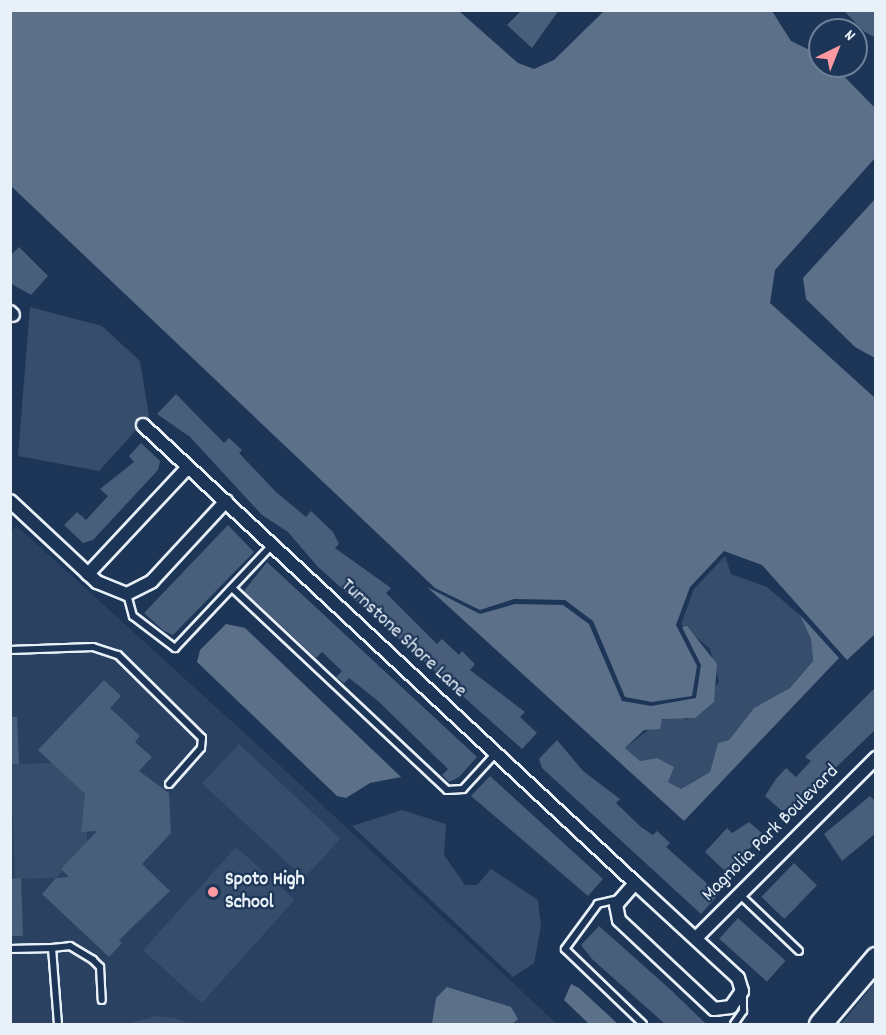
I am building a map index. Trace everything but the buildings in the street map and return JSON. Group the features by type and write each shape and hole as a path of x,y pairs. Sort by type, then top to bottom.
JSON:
{"highway":[{"path":"820,1024 876,958"}],"street":[{"name":"Turnstone Shore Lane","path":"143,425 696,938 738,978 742,992"},
{"path":"88,574 188,467"},
{"path":"10,501 88,574 127,594 152,581 226,501"},
{"name":"Magnolia Park Boulevard","path":"696,938 738,893 876,758"},
{"path":"635,882 620,899 615,909 619,920 714,1009 730,1008 742,992"}],"lane":[{"path":"127,594 133,616 172,648 272,545"},
{"path":"232,588 447,790 463,789 496,753"},
{"path":"10,650 93,647 118,656 202,738 201,748 169,784"},
{"path":"738,893 799,951"},
{"path":"620,899 598,904 565,949 643,1024"},
{"path":"10,950 70,946 100,967 102,1000"},
{"path":"52,948 58,1024"},
{"path":"734,1024 743,1011 742,992"}],"shaded area":[{"path":"10,11 459,11 518,63 534,69 554,60 604,11 772,11 791,41 808,49 808,78 846,78 875,108 875,158 775,270 770,303 875,398 875,634 847,660 762,565 724,551 690,587 676,625 697,666 692,696 652,702 625,697 593,621 565,600 514,599 480,610 435,588 11,186"},
{"path":"875,199 875,358 855,347 806,299 803,278"},
{"path":"30,307 102,326 140,361 149,416 99,471 18,456"},
{"name":"Spoto High School","path":"17,526 273,759 557,1024 11,1024 10,533"},
{"path":"725,556 731,574 767,587 800,615 811,639 813,661 790,688 754,708 729,740 718,743 710,772 681,789 668,782 657,758 640,761 625,748 661,720 678,715 687,720 719,682 710,649 681,624 694,589"},
{"path":"427,587 480,614 515,604 563,605 589,624 622,701 651,706 696,698 701,665 682,627 687,626 717,664 714,702 695,718 662,719 660,729 644,730 625,748 640,761 657,758 674,767 668,782 681,789 710,772 718,743 729,740 754,708 790,688 813,661 811,639 800,615 839,658 684,821"},
{"path":"226,624 245,628 401,777 370,783 346,798 337,796 197,662 200,650"},
{"path":"239,744 341,839 304,878 202,783"},
{"path":"53,763 85,794 81,831 87,831 87,845 56,878 15,879 11,764"},
{"path":"402,810 446,824 444,855 465,885 477,885 491,869 538,900 541,926 534,963 513,977 352,826"},
{"path":"236,847 295,900 202,1003 143,950"},
{"path":"875,982 875,1024 840,1024 846,1018"},
{"path":"571,984 579,988 618,1024 589,1024 564,1000"},
{"path":"447,987 511,1007 518,1019 512,1024 432,1024 436,998"},
{"path":"156,1016 175,1018 189,1024 127,1024"}],"place":[{"name":"Spoto High School","path":"213,892"}]}
